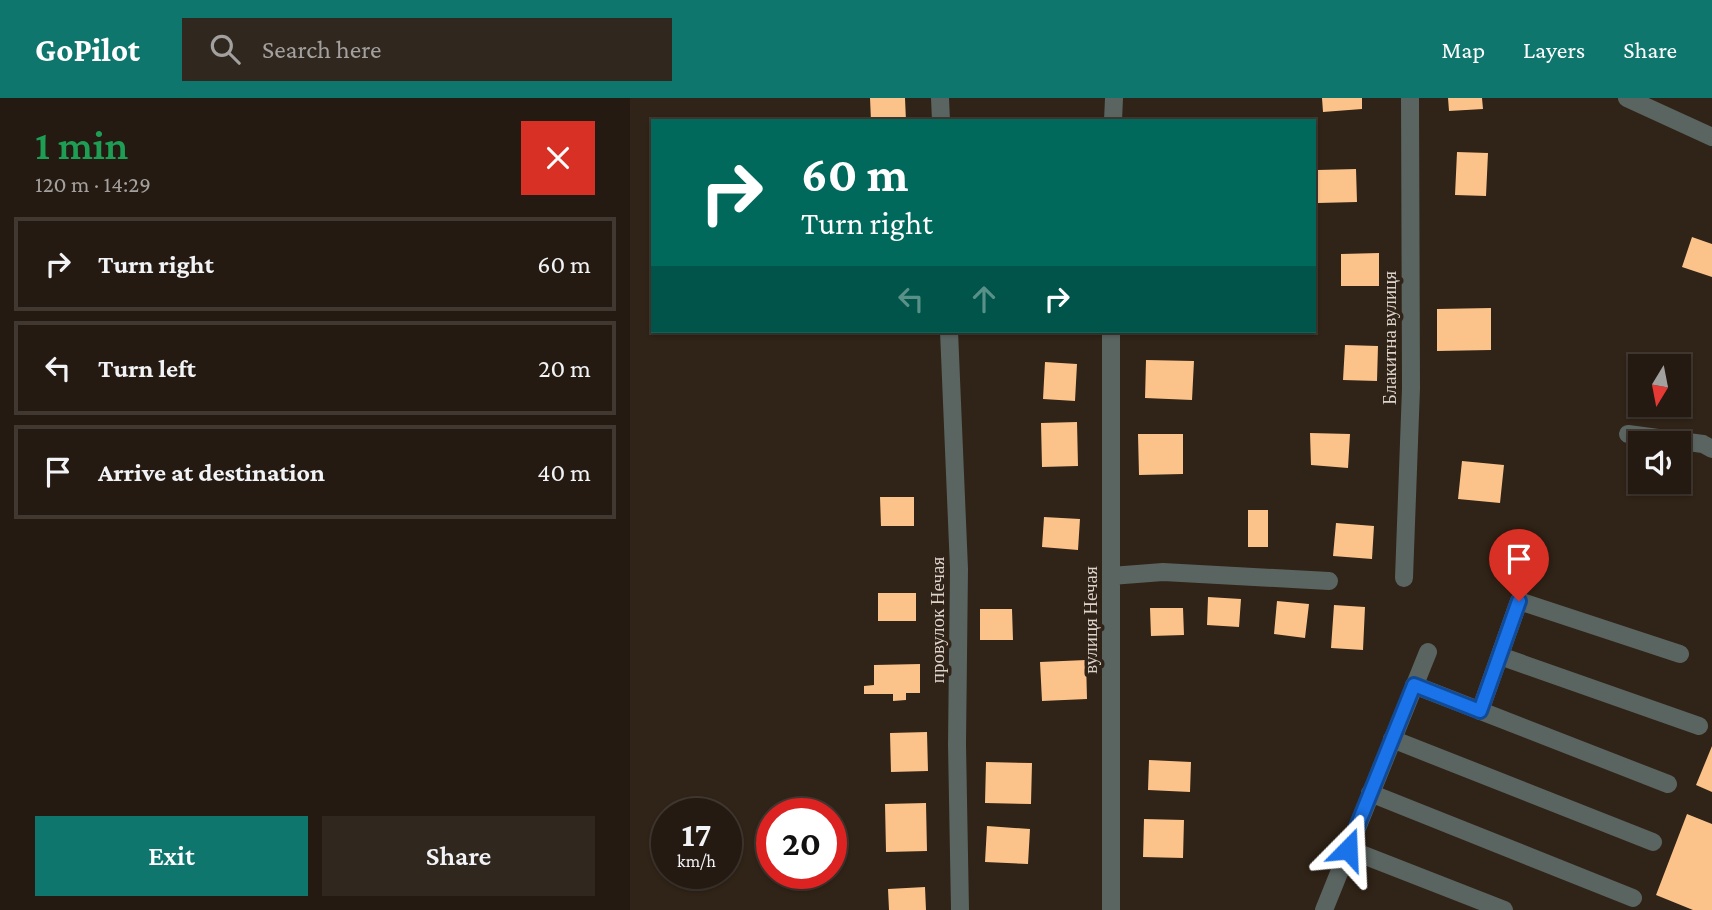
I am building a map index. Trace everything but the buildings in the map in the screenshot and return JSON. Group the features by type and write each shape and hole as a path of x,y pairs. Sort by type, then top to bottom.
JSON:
{"street":[{"path":"940,98 941,119"},
{"path":"1113,119 1114,98"},
{"name":"Блакитна вулиця","path":"1405,578 1411,388 1410,98"},
{"path":"1627,98 1712,137"},
{"name":"провулок Нечая","path":"949,333 959,569 957,744 960,910"},
{"name":"вулиця Нечая","path":"1111,333 1111,910"},
{"path":"1691,442 1712,449"},
{"path":"1111,576 1163,572 1329,581"},
{"path":"1480,711 1519,601 1680,654"},
{"path":"1330,908 1348,849 1428,652"},
{"path":"1500,656 1699,726"},
{"path":"1414,685 1668,783"},
{"path":"1392,739 1653,842"},
{"path":"1370,793 1633,898"},
{"path":"1348,849 1504,910"}],"route":[{"path":"1348,849 1414,685 1480,711 1519,601"}]}
